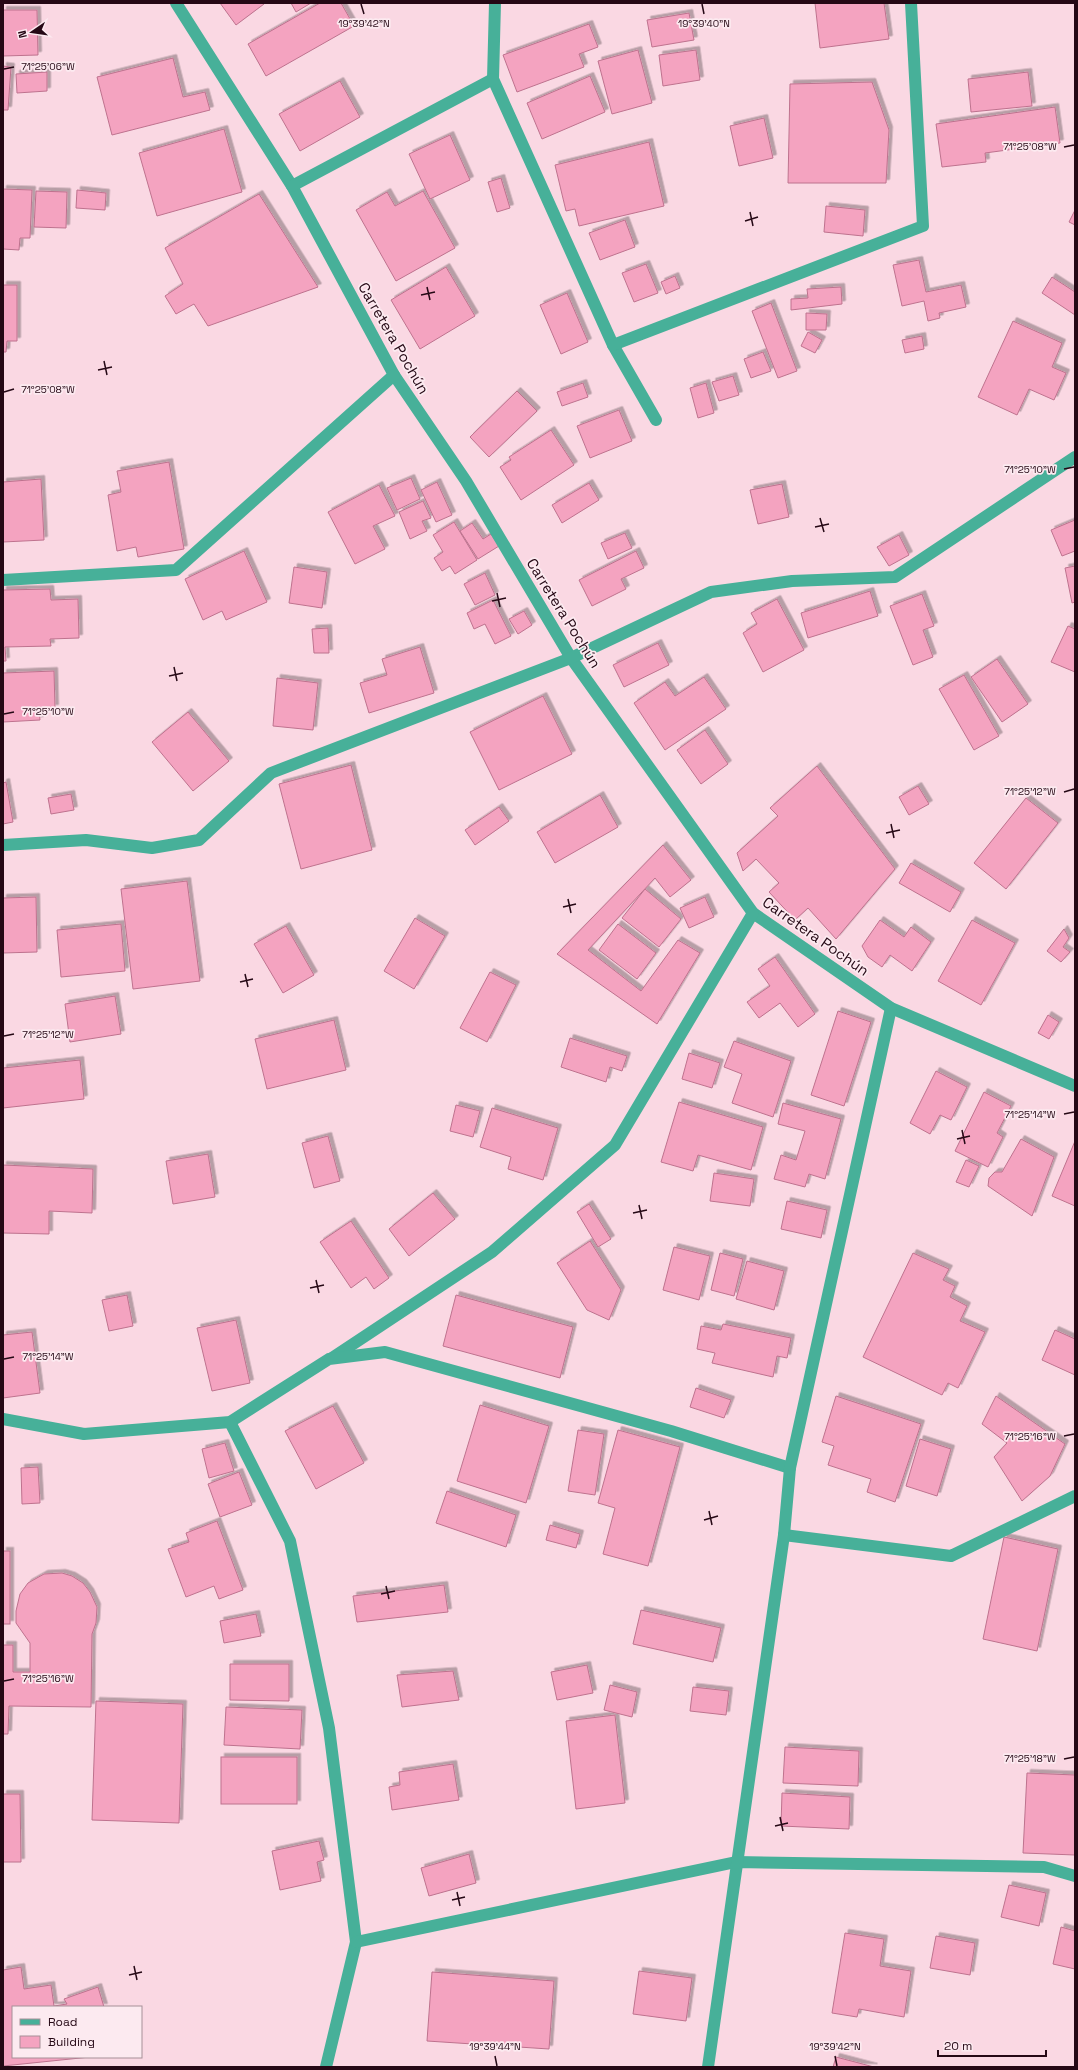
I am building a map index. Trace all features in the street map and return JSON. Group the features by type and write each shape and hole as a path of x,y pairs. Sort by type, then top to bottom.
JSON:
{"street":[{"name":"Carretera Pochún","path":"176,3 292,186 394,375 466,481 571,658 753,913 891,1008 1075,1086"},
{"path":"495,3 493,78 613,345 656,420"},
{"path":"613,345 923,226 911,3"},
{"path":"292,186 493,78"},
{"path":"3,580 176,570 394,375"},
{"path":"3,845 86,840 152,848 199,840 271,773 571,658 711,592 792,580 895,577 1075,457"},
{"path":"3,1419 84,1434 230,1422 492,1252 615,1146 753,913"},
{"path":"708,2067 736,1862 784,1535 790,1468 891,1008"},
{"path":"329,1359 385,1352 670,1432 790,1468"},
{"path":"230,1422 290,1541 329,1728 356,1942 326,2067"},
{"path":"784,1535 951,1556 1075,1496"},
{"path":"356,1942 736,1862 1044,1868 1075,1876"}],"building":[{"path":"220,3 263,3 264,4 236,25"},
{"path":"291,3 311,3 296,12"},
{"path":"320,3 341,3 354,26 266,76 248,44"},
{"path":"815,3 884,3 889,39 820,48"},
{"path":"3,10 37,10 38,55 3,56"},
{"path":"689,13 694,40 652,47 647,20"},
{"path":"589,24 598,47 579,54 584,67 517,92 503,55"},
{"path":"638,50 652,103 612,114 598,61"},
{"path":"696,50 700,80 663,86 659,55"},
{"path":"173,58 183,97 205,92 210,110 112,135 97,77"},
{"path":"3,66 11,67 8,110 3,110"},
{"path":"47,72 47,91 17,93 16,74"},
{"path":"1028,72 1032,106 971,112 968,79"},
{"path":"590,76 605,112 542,139 527,103"},
{"path":"340,81 360,117 300,151 279,114"},
{"path":"872,82 889,130 886,183 788,183 790,84"},
{"path":"1055,107 1060,143 985,153 986,162 942,167 936,124"},
{"path":"764,118 773,158 739,166 730,126"},
{"path":"224,129 242,192 157,216 139,153"},
{"path":"450,135 470,180 430,199 409,154"},
{"path":"649,142 664,206 579,226 575,209 566,211 555,165"},
{"path":"501,178 510,208 497,212 488,182"},
{"path":"3,189 32,190 30,238 20,238 19,250 3,249"},
{"path":"77,190 106,193 105,210 76,208"},
{"path":"36,191 67,192 66,228 34,227"},
{"path":"423,191 455,248 396,281 356,210 387,192 395,206"},
{"path":"259,194 318,287 208,326 194,304 176,314 165,296 183,284 165,248"},
{"path":"826,206 865,210 863,236 824,232"},
{"path":"1075,210 1075,225 1069,222"},
{"path":"625,220 635,247 600,260 589,233"},
{"path":"919,260 926,292 961,285 966,307 939,313 940,318 928,321 924,301 902,306 893,265"},
{"path":"646,264 658,293 634,302 622,273"},
{"path":"446,267 475,316 420,349 391,300"},
{"path":"675,276 680,288 666,294 661,282"},
{"path":"1052,277 1075,292 1075,315 1042,293"},
{"path":"3,285 17,285 17,341 7,341 6,352 3,352"},
{"path":"841,287 842,304 791,310 791,299 808,298 807,289"},
{"path":"567,293 588,342 561,354 540,305"},
{"path":"771,303 797,371 778,378 752,311"},
{"path":"806,313 827,314 826,330 806,330"},
{"path":"1013,321 1062,343 1052,367 1066,373 1054,400 1029,389 1017,415 978,397"},
{"path":"808,332 822,340 815,353 801,346"},
{"path":"922,336 924,349 905,353 902,340"},
{"path":"763,352 771,371 751,378 744,359"},
{"path":"733,376 739,395 719,401 712,382"},
{"path":"583,383 588,397 562,406 557,392"},
{"path":"706,383 714,413 698,418 690,388"},
{"path":"517,391 537,411 489,457 470,437"},
{"path":"619,410 632,441 590,458 577,426"},
{"path":"551,430 574,465 521,500 500,467 511,460 509,457"},
{"path":"169,462 184,549 138,557 136,547 117,551 108,495 121,492 117,471"},
{"path":"411,478 420,499 397,510 387,488"},
{"path":"41,479 44,540 3,542 3,482"},
{"path":"437,482 452,515 436,522 421,490"},
{"path":"589,483 599,500 562,523 552,505"},
{"path":"782,484 789,517 758,524 750,490"},
{"path":"379,485 395,516 373,526 385,549 355,564 328,512"},
{"path":"423,501 431,518 422,521 427,531 410,539 399,512"},
{"path":"1075,520 1075,551 1062,556 1051,530"},
{"path":"454,522 477,560 455,574 450,566 442,571 434,558 443,552 433,535"},
{"path":"472,523 483,539 491,534 499,546 478,559 460,531"},
{"path":"625,533 632,548 608,559 601,543"},
{"path":"899,535 909,555 889,566 877,547"},
{"path":"244,551 267,602 226,620 222,611 203,620 185,579"},
{"path":"636,551 644,568 621,579 626,589 592,606 579,580"},
{"path":"1075,566 1075,602 1072,603 1065,568"},
{"path":"294,567 327,572 322,608 289,603"},
{"path":"485,573 495,595 475,605 464,584"},
{"path":"50,589 51,600 78,599 79,638 50,639 51,646 5,647 6,661 3,661 3,590"},
{"path":"870,591 878,616 808,638 801,613"},
{"path":"922,594 934,626 923,630 933,657 913,665 890,606"},
{"path":"777,599 804,650 763,672 743,633 757,624 751,613"},
{"path":"493,600 511,636 495,644 485,624 474,629 467,613"},
{"path":"524,611 532,625 518,634 509,619"},
{"path":"1068,626 1075,629 1075,672 1051,662"},
{"path":"328,628 329,653 314,653 312,629"},
{"path":"658,643 669,665 624,687 613,665"},
{"path":"420,647 434,693 369,713 360,683 387,675 382,659"},
{"path":"997,659 1028,704 1002,722 971,677"},
{"path":"54,671 55,708 39,708 40,720 3,722 3,673"},
{"path":"964,675 999,736 974,750 939,689"},
{"path":"704,677 726,709 665,750 634,703 665,682 675,696"},
{"path":"277,678 318,683 313,730 273,726"},
{"path":"543,696 572,754 499,790 470,732"},
{"path":"188,712 229,761 193,791 152,742"},
{"path":"705,730 728,764 701,784 677,750"},
{"path":"351,765 372,850 301,869 279,784"},
{"path":"817,766 895,869 836,939 808,908 795,920 769,892 779,883 756,859 743,871 737,853 778,816 770,808"},
{"path":"6,782 13,822 3,824 3,783"},
{"path":"918,786 929,804 909,815 899,797"},
{"path":"71,794 74,810 51,814 48,798"},
{"path":"600,795 618,827 555,863 537,832"},
{"path":"1026,798 1058,823 1006,889 974,863"},
{"path":"499,807 509,821 475,845 465,830"},
{"path":"663,845 691,880 670,897 655,878 588,950 641,991 678,940 700,953 657,1024 557,954"},
{"path":"911,863 961,892 950,912 899,883"},
{"path":"187,881 200,981 133,989 121,889"},
{"path":"645,889 681,919 659,947 622,918"},
{"path":"36,897 37,952 3,953 3,898"},
{"path":"705,897 714,917 689,928 680,908"},
{"path":"415,918 445,936 414,989 384,971"},
{"path":"880,920 904,937 911,927 931,942 912,971 890,955 882,967 868,957 862,946"},
{"path":"972,920 1015,943 981,1005 938,981"},
{"path":"121,924 125,971 61,977 57,930"},
{"path":"618,924 656,953 637,979 599,950"},
{"path":"286,926 314,975 283,993 254,944"},
{"path":"1064,929 1069,938 1063,947 1070,952 1061,962 1047,951"},
{"path":"775,957 815,1014 798,1027 780,1003 759,1018 747,1002 770,986 758,969"},
{"path":"490,972 516,985 487,1042 460,1028"},
{"path":"115,996 121,1034 70,1042 65,1004"},
{"path":"838,1011 871,1022 844,1106 811,1095"},
{"path":"1048,1015 1059,1022 1049,1039 1038,1033"},
{"path":"334,1020 346,1070 267,1089 255,1039"},
{"path":"570,1038 627,1056 622,1071 610,1067 606,1082 561,1067"},
{"path":"734,1041 791,1061 773,1117 732,1103 742,1074 724,1067"},
{"path":"689,1053 720,1063 712,1088 682,1079"},
{"path":"80,1060 84,1099 3,1108 3,1068"},
{"path":"936,1071 967,1087 951,1120 940,1115 930,1134 910,1123"},
{"path":"984,1092 1011,1106 997,1133 1003,1137 988,1167 955,1151"},
{"path":"679,1102 763,1127 751,1170 698,1155 693,1171 661,1162"},
{"path":"783,1103 841,1119 825,1179 809,1174 805,1187 774,1179 781,1155 796,1160 805,1131 778,1124"},
{"path":"456,1105 480,1111 473,1137 450,1131"},
{"path":"492,1108 558,1128 543,1180 508,1169 511,1157 480,1147"},
{"path":"328,1136 340,1181 314,1188 302,1143"},
{"path":"1021,1139 1054,1157 1032,1216 988,1186 989,1178 995,1172 1002,1172"},
{"path":"1075,1141 1075,1206 1052,1196"},
{"path":"208,1154 215,1197 173,1204 166,1161"},
{"path":"966,1160 979,1166 969,1187 956,1182"},
{"path":"3,1165 93,1169 92,1213 49,1211 49,1234 3,1233"},
{"path":"714,1173 754,1179 750,1206 710,1201"},
{"path":"433,1193 455,1219 409,1256 389,1229"},
{"path":"787,1201 827,1210 821,1238 781,1229"},
{"path":"589,1204 611,1239 598,1247 577,1212"},
{"path":"351,1221 389,1278 374,1289 366,1277 351,1288 320,1242"},
{"path":"590,1241 621,1290 609,1320 587,1310 557,1263"},
{"path":"674,1247 710,1256 699,1300 663,1290"},
{"path":"720,1253 743,1259 734,1296 711,1290"},
{"path":"913,1253 949,1269 943,1280 955,1286 950,1297 967,1306 960,1321 985,1332 958,1388 948,1383 942,1395 863,1357"},
{"path":"747,1261 784,1271 774,1310 736,1299"},
{"path":"127,1295 133,1326 109,1331 102,1300"},
{"path":"456,1295 573,1327 560,1378 443,1346"},
{"path":"236,1320 250,1383 212,1391 197,1328"},
{"path":"723,1324 791,1338 787,1358 777,1356 773,1377 712,1363 715,1353 697,1349 701,1326 721,1330"},
{"path":"1055,1330 1075,1339 1075,1375 1042,1360"},
{"path":"32,1332 40,1393 3,1398 3,1335"},
{"path":"696,1388 731,1400 724,1418 690,1407"},
{"path":"836,1396 921,1424 895,1502 867,1492 871,1479 828,1465 834,1446 822,1442"},
{"path":"996,1396 1065,1444 1050,1476 1022,1501 994,1457 1007,1443 982,1424"},
{"path":"480,1405 549,1426 526,1503 457,1481"},
{"path":"333,1406 364,1463 316,1489 285,1431"},
{"path":"578,1430 604,1434 595,1495 568,1491"},
{"path":"618,1430 680,1447 648,1566 603,1554 615,1508 598,1503"},
{"path":"920,1439 951,1449 937,1496 906,1486"},
{"path":"225,1443 234,1471 209,1478 202,1449"},
{"path":"38,1467 40,1503 22,1504 21,1468"},
{"path":"239,1472 252,1505 220,1517 208,1484"},
{"path":"447,1491 516,1515 506,1547 436,1523"},
{"path":"217,1521 243,1590 219,1599 214,1586 186,1597 168,1549 189,1542 186,1533"},
{"path":"550,1525 580,1534 576,1548 546,1540"},
{"path":"1004,1537 1058,1549 1037,1651 983,1639"},
{"path":"3,1551 10,1551 10,1624 3,1624"},
{"path":"62,1573 72,1576 83,1583 90,1592 97,1607 96,1623 92,1634 91,1707 9,1706 8,1734 3,1734 3,1645 13,1645 13,1672 30,1672 30,1643 16,1623 16,1611 20,1594 28,1583 44,1574"},
{"path":"444,1585 448,1612 357,1622 353,1596"},
{"path":"641,1610 721,1628 713,1662 633,1644"},
{"path":"256,1614 261,1636 224,1643 220,1621"},
{"path":"230,1664 289,1664 289,1701 230,1700"},
{"path":"587,1665 593,1693 557,1700 551,1672"},
{"path":"453,1671 459,1700 402,1707 397,1675"},
{"path":"610,1685 637,1692 632,1717 604,1710"},
{"path":"693,1687 729,1691 726,1715 690,1711"},
{"path":"96,1701 183,1704 179,1823 92,1820"},
{"path":"226,1707 302,1710 300,1749 224,1745"},
{"path":"615,1715 625,1803 576,1809 566,1721"},
{"path":"785,1747 859,1751 858,1786 783,1783"},
{"path":"221,1757 297,1757 297,1804 221,1804"},
{"path":"453,1764 459,1800 392,1810 389,1787 400,1785 399,1772"},
{"path":"1027,1773 1075,1775 1075,1855 1023,1853"},
{"path":"782,1793 850,1797 849,1829 781,1826"},
{"path":"3,1794 20,1794 21,1862 3,1862"},
{"path":"319,1841 324,1860 317,1862 321,1881 280,1890 272,1851"},
{"path":"469,1854 476,1883 429,1896 421,1868"},
{"path":"1009,1885 1046,1893 1039,1926 1001,1917"},
{"path":"1061,1927 1075,1931 1075,1969 1053,1964"},
{"path":"845,1933 884,1939 880,1966 911,1971 904,2017 859,2009 857,2017 832,2013"},
{"path":"936,1936 975,1943 970,1975 930,1968"},
{"path":"21,1967 24,1989 51,1985 54,2006 12,2006 12,2058 80,2058 3,2066 3,1970"},
{"path":"639,1971 692,1978 686,2021 633,2014"},
{"path":"432,1972 554,1981 549,2049 427,2041"},
{"path":"98,1987 104,2006 54,2006 67,2004 64,1999"},
{"path":"836,2057 874,2067 833,2067"}]}
